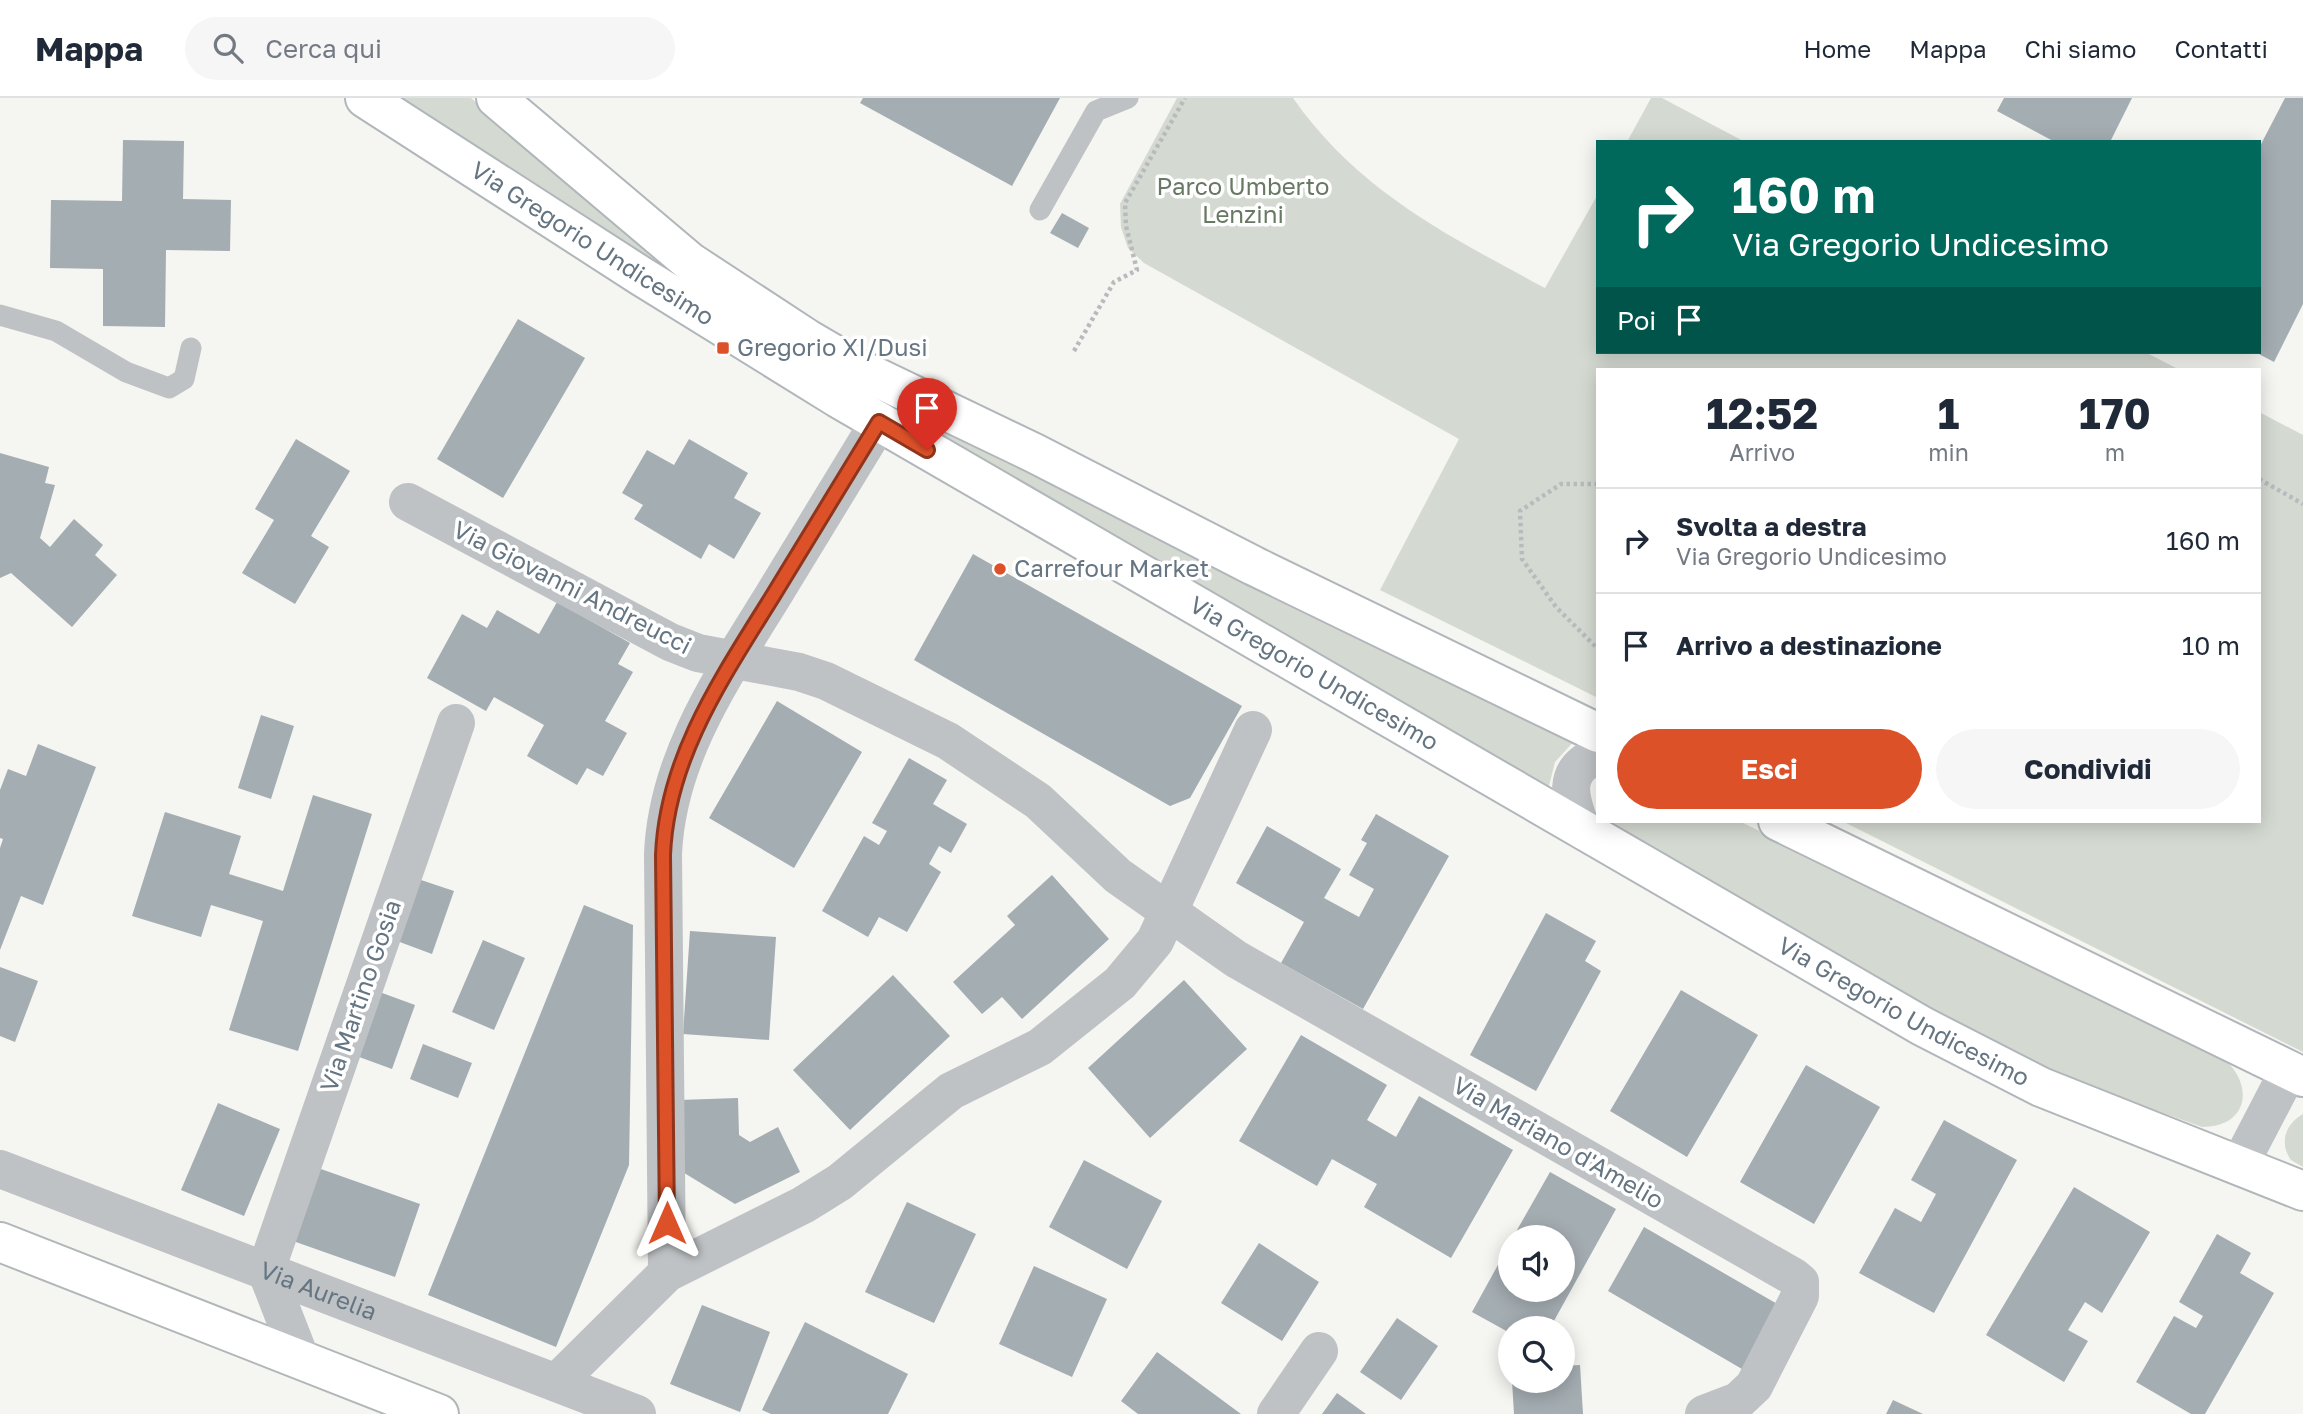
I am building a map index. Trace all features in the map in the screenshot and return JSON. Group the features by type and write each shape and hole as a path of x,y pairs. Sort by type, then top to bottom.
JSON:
{"street":[{"name":"Via Gregorio Undicesimo","path":"365,98 663,290 879,422 1962,1048 2041,1087 2303,1191"},
{"name":"Via Gregorio Undicesimo","path":"496,98 690,262 857,368 1034,453 1254,566 1596,732"},
{"path":"667,1272 664,827 682,760 731,660 879,422"},
{"name":"Via Giovanni Andreucci","path":"408,502 670,642 698,653 799,672 826,681 948,741 1038,801 1118,876 1167,914"},
{"name":"Via Martino Gosia","path":"266,1270 456,723"},
{"path":"557,1382 667,1272 803,1205 840,1182 951,1091 1040,1047 1132,971 1155,941 1253,730"},
{"path":"1582,830 1572,803 1572,782 1576,770 1585,760 1596,756"},
{"path":"1782,823 2296,1074 2239,1166"},
{"name":"Via Mariano d'Amelio","path":"1167,914 1236,959 1800,1282 1798,1301 1754,1386 1738,1401 1704,1414"},
{"name":"Via Aurelia","path":"0,1169 637,1414"},
{"path":"0,1242 439,1414"},
{"path":"266,1270 301,1360"},
{"path":"1276,1414 1319,1351"}],"lane":[{"path":"1040,210 1096,111 1128,98"},
{"path":"0,315 56,331 126,372 169,388 184,379 191,348"}],"path":[{"path":"1074,351 1114,282 1137,270 1126,226 1125,203 1185,98"},
{"path":"2261,480 2303,504"},
{"path":"1596,484 1561,484 1520,511 1522,559 1556,607 1596,647"}],"green space":[{"path":"399,98 471,98 685,279 661,269 609,231 528,184"},
{"name":"Parco Umberto Lenzini","path":"1177,98 1293,98 1346,160 1376,185 1440,229 1545,288 1596,198 1596,354 2149,354 2176,368 1596,368 1596,697 1380,590 1459,439 1144,263 1128,248 1121,227 1120,204"},
{"path":"1651,98 1662,98 1741,140 1628,140"},
{"path":"853,382 1576,739 1555,762 1548,790 851,386"},
{"path":"2261,413 2303,435 2303,1052 1846,823 2261,823"},
{"path":"1604,823 1743,823 2222,1057 2239,1079 2243,1091 2242,1102 2238,1112 2230,1120 2202,1127 2042,1069 1945,1019"},
{"path":"2303,1114 2303,1167 2291,1160 2285,1141 2288,1128"}],"building":[{"path":"863,98 1060,98 1012,186 860,103"},
{"path":"2004,98 2132,98 2111,140 2051,140 1997,111"},
{"path":"2285,98 2303,98 2303,304 2274,362 2259,354 2261,354 2261,144"},
{"path":"123,140 184,141 183,199 231,200 230,251 166,250 165,327 103,326 103,269 50,268 51,200 122,201"},
{"path":"1062,213 1089,228 1078,248 1050,233"},
{"path":"518,319 585,358 503,498 437,459"},
{"path":"296,439 350,471 311,536 329,547 295,604 242,573 274,520 255,509"},
{"path":"689,439 748,473 734,498 761,513 734,559 709,544 701,559 634,519 643,505 622,493 647,450 674,465"},
{"path":"0,453 49,467 45,483 55,485 40,538 50,547 74,519 103,545 95,555 117,575 72,627 11,573 0,578"},
{"path":"973,554 1242,706 1190,798 1170,806 914,660"},
{"path":"557,602 630,643 618,664 633,672 605,721 627,733 603,776 587,768 577,785 527,756 544,725 494,697 486,711 427,678 462,614 487,628 497,610 539,634"},
{"path":"777,701 862,752 794,868 709,818"},
{"path":"261,715 294,726 271,799 238,788"},
{"path":"38,744 96,767 43,905 21,896 0,950 0,848 3,839 0,838 0,790 8,769 26,776"},
{"path":"909,758 947,780 933,804 967,824 951,853 939,846 929,864 941,872 907,932 879,917 868,937 822,911 864,836 879,845 887,831 872,823"},
{"path":"313,795 372,814 298,1051 229,1030 263,921 211,905 201,937 132,916 165,812 241,836 229,874 283,891"},
{"path":"1376,814 1449,856 1363,1009 1281,963 1304,922 1236,883 1267,826 1341,869 1324,898 1359,917 1374,889 1349,875 1367,843 1361,840"},
{"path":"1052,875 1109,939 1022,1019 1002,997 982,1014 953,982 1015,925 1007,916"},
{"path":"418,879 454,891 432,954 397,941"},
{"path":"584,905 633,925 629,1165 556,1347 428,1295"},
{"path":"1546,913 1596,941 1585,961 1601,971 1536,1091 1470,1055"},
{"path":"690,931 776,937 769,1040 683,1034"},
{"path":"483,940 525,958 494,1030 452,1012"},
{"path":"0,967 38,981 15,1042 0,1036"},
{"path":"893,975 950,1036 850,1130 793,1070"},
{"path":"1184,980 1247,1049 1150,1138 1088,1068"},
{"path":"374,990 415,1005 392,1069 351,1054"},
{"path":"1681,990 1758,1035 1687,1157 1610,1111"},
{"path":"1301,1035 1387,1085 1367,1120 1396,1137 1419,1096 1513,1150 1451,1258 1364,1207 1377,1184 1332,1159 1317,1186 1239,1141"},
{"path":"423,1044 472,1063 458,1098 410,1079"},
{"path":"1806,1065 1880,1107 1814,1224 1740,1182"},
{"path":"738,1098 739,1135 750,1142 778,1127 800,1172 735,1204 681,1171 679,1100"},
{"path":"218,1103 280,1129 244,1216 181,1190"},
{"path":"1944,1120 2017,1160 1934,1313 1859,1273 1895,1208 1921,1222 1936,1194 1911,1180"},
{"path":"1084,1160 1162,1201 1127,1269 1049,1227"},
{"path":"318,1168 420,1204 395,1277 293,1241"},
{"path":"1550,1172 1616,1209 1575,1283 1575,1225 1520,1225"},
{"path":"2074,1187 2150,1232 2102,1313 2085,1302 2068,1330 2088,1341 2064,1382 1986,1335"},
{"path":"907,1202 976,1234 934,1323 865,1292"},
{"path":"1644,1227 1779,1305 1742,1369 1608,1291"},
{"path":"2217,1234 2251,1253 2240,1273 2274,1293 2205,1414 2191,1414 2136,1382 2174,1316 2196,1328 2203,1316 2179,1302"},
{"path":"1259,1243 1319,1282 1282,1341 1221,1303"},
{"path":"1498,1265 1498,1302 1564,1302 1557,1316 1498,1316 1498,1326 1472,1312"},
{"path":"1034,1266 1107,1299 1072,1377 999,1344"},
{"path":"702,1305 770,1332 740,1412 670,1384"},
{"path":"1397,1318 1438,1346 1401,1400 1360,1372"},
{"path":"805,1322 908,1374 888,1414 771,1414 762,1410"},
{"path":"1157,1352 1241,1414 1138,1414 1121,1401"},
{"path":"1575,1365 1580,1365 1583,1414 1514,1414 1513,1393 1575,1393"},
{"path":"1337,1393 1366,1414 1322,1414"},
{"path":"1893,1400 1923,1414 1886,1414"}],"place":[{"name":"Gregorio XI/Dusi","path":"723,348"},
{"name":"Carrefour Market","path":"1000,569"}],"route":[{"path":"667,1223 666,922 663,855 664,827 674,781 693,735 731,660 879,422 927,450"}]}
